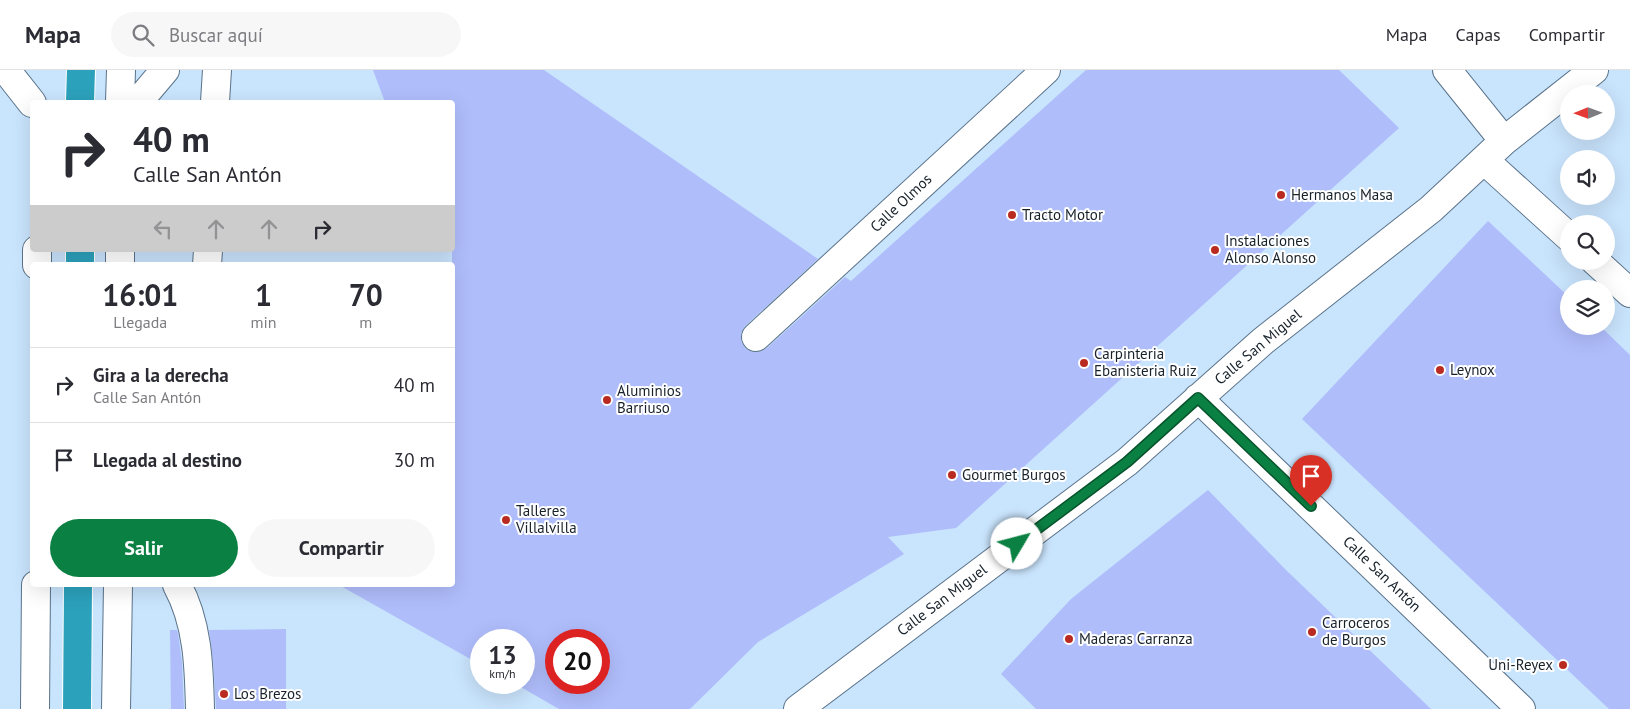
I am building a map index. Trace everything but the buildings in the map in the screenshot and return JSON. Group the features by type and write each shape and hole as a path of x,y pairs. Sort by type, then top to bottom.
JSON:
{"highway":[{"path":"80,100 81,70"},
{"path":"77,709 78,587"}],"lane":[{"path":"6,70 31,100"},
{"path":"33,70 33,100"},
{"path":"120,70 120,100"},
{"path":"140,100 165,70"},
{"path":"215,100 217,70"},
{"name":"Calle Olmos","path":"756,337 1046,70"},
{"path":"1447,70 1504,140"},
{"name":"Calle San Miguel","path":"798,709 1127,462 1263,341 1431,210 1504,140 1594,70"},
{"path":"1484,160 1560,229"},
{"path":"1605,270 1630,293"},
{"name":"Calle San Antón","path":"1198,398 1521,709"},
{"path":"35,709 36,587"},
{"path":"116,709 118,587"},
{"path":"178,587 182,594 199,654 200,709"}],"shaded area":[{"name":"Los Brezos","path":"0,70 1630,70 1630,709 0,709"}],"place":[{"name":"Hermanos Masa","path":"1281,195"},
{"name":"Tracto Motor","path":"1012,215"},
{"name":"Instalaciones Alonso Alonso","path":"1215,250"},
{"name":"Carpinteria Ebanisteria Ruiz","path":"1084,363"},
{"name":"Leynox","path":"1440,370"},
{"name":"Aluminios Barriuso","path":"607,400"},
{"name":"Gourmet Burgos","path":"952,475"},
{"name":"Talleres Villalvilla","path":"506,520"},
{"name":"Carroceros de Burgos","path":"1312,632"},
{"name":"Maderas Carranza","path":"1069,639"},
{"name":"Uni-Reyex","path":"1563,665"},
{"name":"Los Brezos","path":"224,694"}],"route":[{"path":"1017,544 1127,462 1198,398 1311,506"}]}
